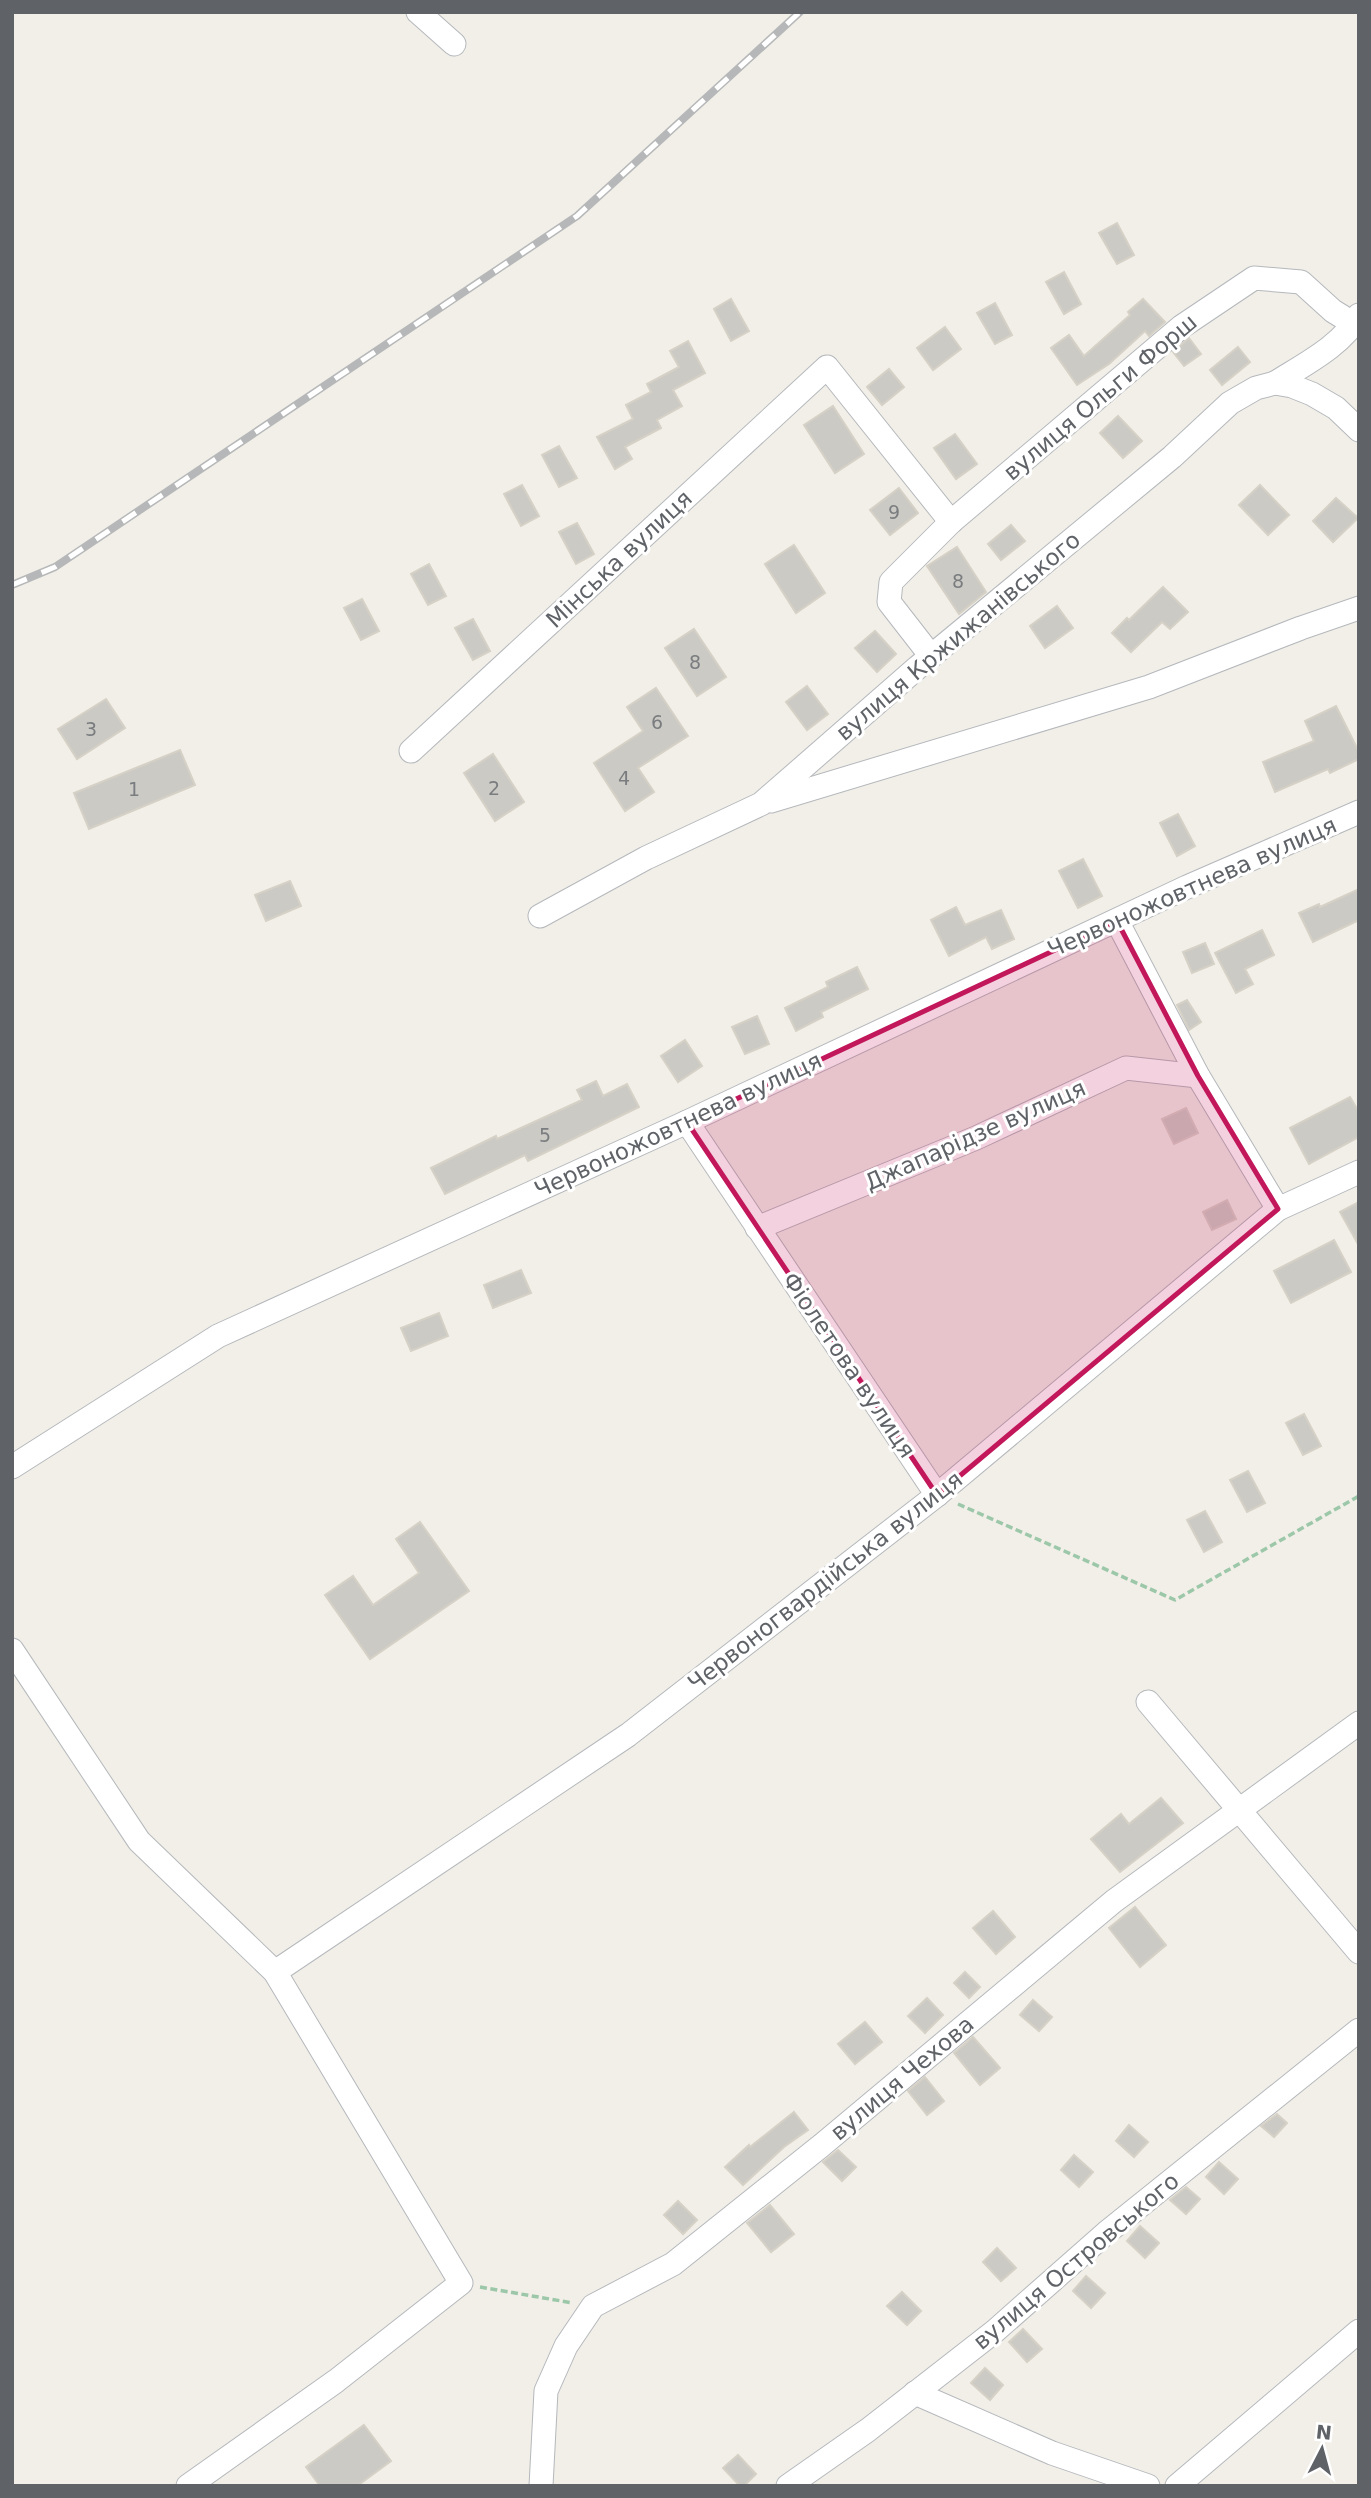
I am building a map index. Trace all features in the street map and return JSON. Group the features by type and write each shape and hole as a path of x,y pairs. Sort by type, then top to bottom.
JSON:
{"street":[{"path":"418,12 454,44"},
{"name":"вулиця Ольги Форш","path":"932,656 889,603 891,582 951,523 1181,327 1254,278 1301,282 1333,311 1356,320"},
{"name":"вулиця Кржижанівського","path":"540,916 646,858 761,804 932,656 1172,457 1230,403 1255,388 1275,383 1325,351 1356,320"},
{"name":"Мінська вулиця","path":"411,751 827,367 951,523"},
{"path":"1275,383 1312,394 1336,408 1359,430"},
{"path":"761,804 1149,687 1359,608"},
{"name":"Червоножовтнева вулиця","path":"12,1467 218,1336 1359,811"},
{"path":"1116,921 1198,1076 1278,1209"},
{"name":"Джапарідзе вулиця","path":"757,1228 976,1138 1126,1068 1198,1076"},
{"name":"Фіолетова вулиця","path":"687,1122 937,1495"},
{"name":"Червоногвардійська вулиця","path":"275,1972 628,1735 937,1495 1278,1209 1359,1172"},
{"path":"12,1650 139,1841 275,1972 461,2283 336,2381 188,2486"},
{"path":"1148,1702 1359,1952"},
{"name":"вулиця Чехова","path":"541,2486 546,2391 566,2346 593,2306 673,2264 822,2146 1114,1901 1359,1723"},
{"name":"вулиця Островського","path":"788,2486 996,2330 1107,2233 1359,2030"},
{"path":"1177,2486 1359,2331"},
{"path":"915,2393 1052,2454 1148,2486"}],"path":[{"path":"937,1495 1175,1600 1359,1496"},
{"path":"461,2283 593,2306"}],"highlighted area":[{"path":"1117,921 1198,1076 1278,1209 937,1495 687,1122"}],"building":[{"path":"1117,223 1134,255 1117,264 1099,233"},
{"path":"1064,272 1081,304 1064,314 1046,282"},
{"path":"731,299 749,331 731,341 714,309"},
{"path":"1143,299 1165,322 1149,336 1145,331 1109,364 1077,385 1051,348 1069,335 1084,356 1130,315 1128,312"},
{"path":"995,303 1012,335 995,344 977,313"},
{"path":"945,327 961,349 933,370 917,348"},
{"path":"1189,338 1201,354 1184,366 1173,352"},
{"path":"688,341 705,373 673,390 682,406 657,420 661,428 625,447 632,459 615,469 597,437 633,419 626,405 651,392 647,384 679,367 670,351"},
{"path":"1238,347 1250,362 1222,385 1210,370"},
{"path":"889,369 904,387 882,405 867,387"},
{"path":"833,406 864,454 835,473 804,425"},
{"path":"1118,416 1142,441 1123,458 1100,433"},
{"path":"955,434 977,464 956,479 934,448"},
{"path":"559,446 577,478 559,487 542,455"},
{"path":"522,485 539,516 521,526 504,494"},
{"path":"1260,485 1289,515 1268,535 1239,505"},
{"path":"899,488 918,513 890,535 870,510"},
{"path":"1336,498 1358,518 1333,542 1313,521"},
{"path":"577,523 594,554 576,564 559,532"},
{"path":"1011,525 1025,541 1001,560 988,544"},
{"path":"794,545 825,593 796,613 765,564"},
{"path":"957,547 986,592 959,614 927,566"},
{"path":"429,564 446,596 428,605 411,574"},
{"path":"1163,587 1188,612 1170,629 1162,622 1131,652 1112,633"},
{"path":"362,599 379,631 361,640 344,608"},
{"path":"1057,606 1073,628 1045,648 1030,626"},
{"path":"473,619 490,651 473,660 455,628"},
{"path":"694,629 726,677 697,696 665,648"},
{"path":"875,631 896,654 877,672 855,648"},
{"path":"807,686 828,714 807,730 786,702"},
{"path":"656,688 688,736 638,768 654,792 625,811 594,763 643,731 627,707"},
{"path":"106,699 125,728 77,759 58,729"},
{"path":"1336,706 1359,752 1359,759 1330,773 1328,769 1275,792 1263,762 1314,741 1305,721"},
{"path":"180,750 195,785 89,829 74,793"},
{"path":"493,754 524,802 495,821 464,773"},
{"path":"1178,814 1195,846 1177,856 1160,823"},
{"path":"1083,859 1102,896 1078,908 1059,871"},
{"path":"290,881 301,906 266,921 255,895"},
{"path":"1359,889 1359,920 1313,942 1299,913 1319,904 1320,907"},
{"path":"956,907 965,925 1001,910 1014,939 992,949 986,937 949,956 931,920"},
{"path":"1262,930 1274,955 1245,969 1253,984 1236,993 1215,953"},
{"path":"1205,943 1214,964 1192,973 1183,952"},
{"path":"857,967 868,989 821,1012 823,1017 796,1031 785,1008 828,987 826,982"},
{"path":"1187,1000 1201,1022 1189,1030 1177,1005"},
{"path":"757,1016 769,1044 745,1054 732,1027"},
{"path":"685,1040 702,1066 678,1082 661,1056"},
{"path":"596,1081 603,1096 627,1084 639,1107 528,1161 525,1155 445,1194 431,1168 496,1136 497,1139 582,1100 577,1090"},
{"path":"1350,1097 1359,1112 1359,1137 1309,1164 1290,1128"},
{"path":"1186,1108 1198,1133 1174,1144 1162,1119"},
{"path":"1227,1200 1236,1219 1212,1230 1203,1212"},
{"path":"1359,1202 1359,1246 1340,1212"},
{"path":"1334,1240 1351,1272 1291,1303 1274,1271"},
{"path":"521,1270 531,1293 493,1308 484,1285"},
{"path":"439,1313 448,1336 411,1351 401,1328"},
{"path":"1304,1414 1321,1446 1303,1455 1286,1423"},
{"path":"1248,1471 1265,1503 1247,1512 1230,1480"},
{"path":"1205,1511 1222,1542 1204,1552 1187,1520"},
{"path":"420,1522 469,1591 370,1659 325,1595 353,1576 373,1605 419,1573 396,1539"},
{"path":"1161,1798 1183,1823 1120,1872 1091,1839 1121,1814 1129,1824"},
{"path":"1135,1907 1166,1945 1140,1967 1109,1928"},
{"path":"993,1911 1015,1937 996,1954 973,1928"},
{"path":"965,1972 980,1987 969,1998 954,1983"},
{"path":"927,1998 943,2015 925,2033 908,2016"},
{"path":"1033,2000 1052,2017 1039,2031 1020,2015"},
{"path":"865,2022 882,2042 855,2064 838,2044"},
{"path":"973,2037 1000,2068 980,2085 954,2053"},
{"path":"925,2077 944,2101 927,2115 908,2091"},
{"path":"794,2112 808,2130 784,2147 743,2185 725,2167 749,2145 750,2147"},
{"path":"1277,2114 1287,2123 1274,2137 1261,2126"},
{"path":"1129,2125 1148,2142 1134,2157 1116,2141"},
{"path":"838,2150 856,2167 842,2181 823,2162"},
{"path":"1074,2155 1093,2172 1079,2187 1061,2170"},
{"path":"1219,2162 1238,2179 1224,2194 1206,2177"},
{"path":"1186,2187 1200,2199 1186,2214 1170,2200"},
{"path":"678,2201 697,2220 683,2234 664,2215"},
{"path":"770,2205 794,2234 771,2252 747,2223"},
{"path":"1140,2226 1159,2243 1145,2258 1127,2241"},
{"path":"997,2248 1016,2268 1001,2281 983,2262"},
{"path":"1086,2276 1105,2293 1091,2308 1073,2291"},
{"path":"902,2292 921,2311 907,2325 887,2306"},
{"path":"1023,2329 1042,2349 1027,2362 1009,2342"},
{"path":"985,2368 1003,2385 990,2400 971,2383"},
{"path":"364,2425 391,2461 357,2486 320,2486 306,2467"},
{"path":"738,2455 756,2474 744,2486 740,2486 723,2468"}],"railway":[{"path":"12,585 55,567 577,216 800,12"}]}
